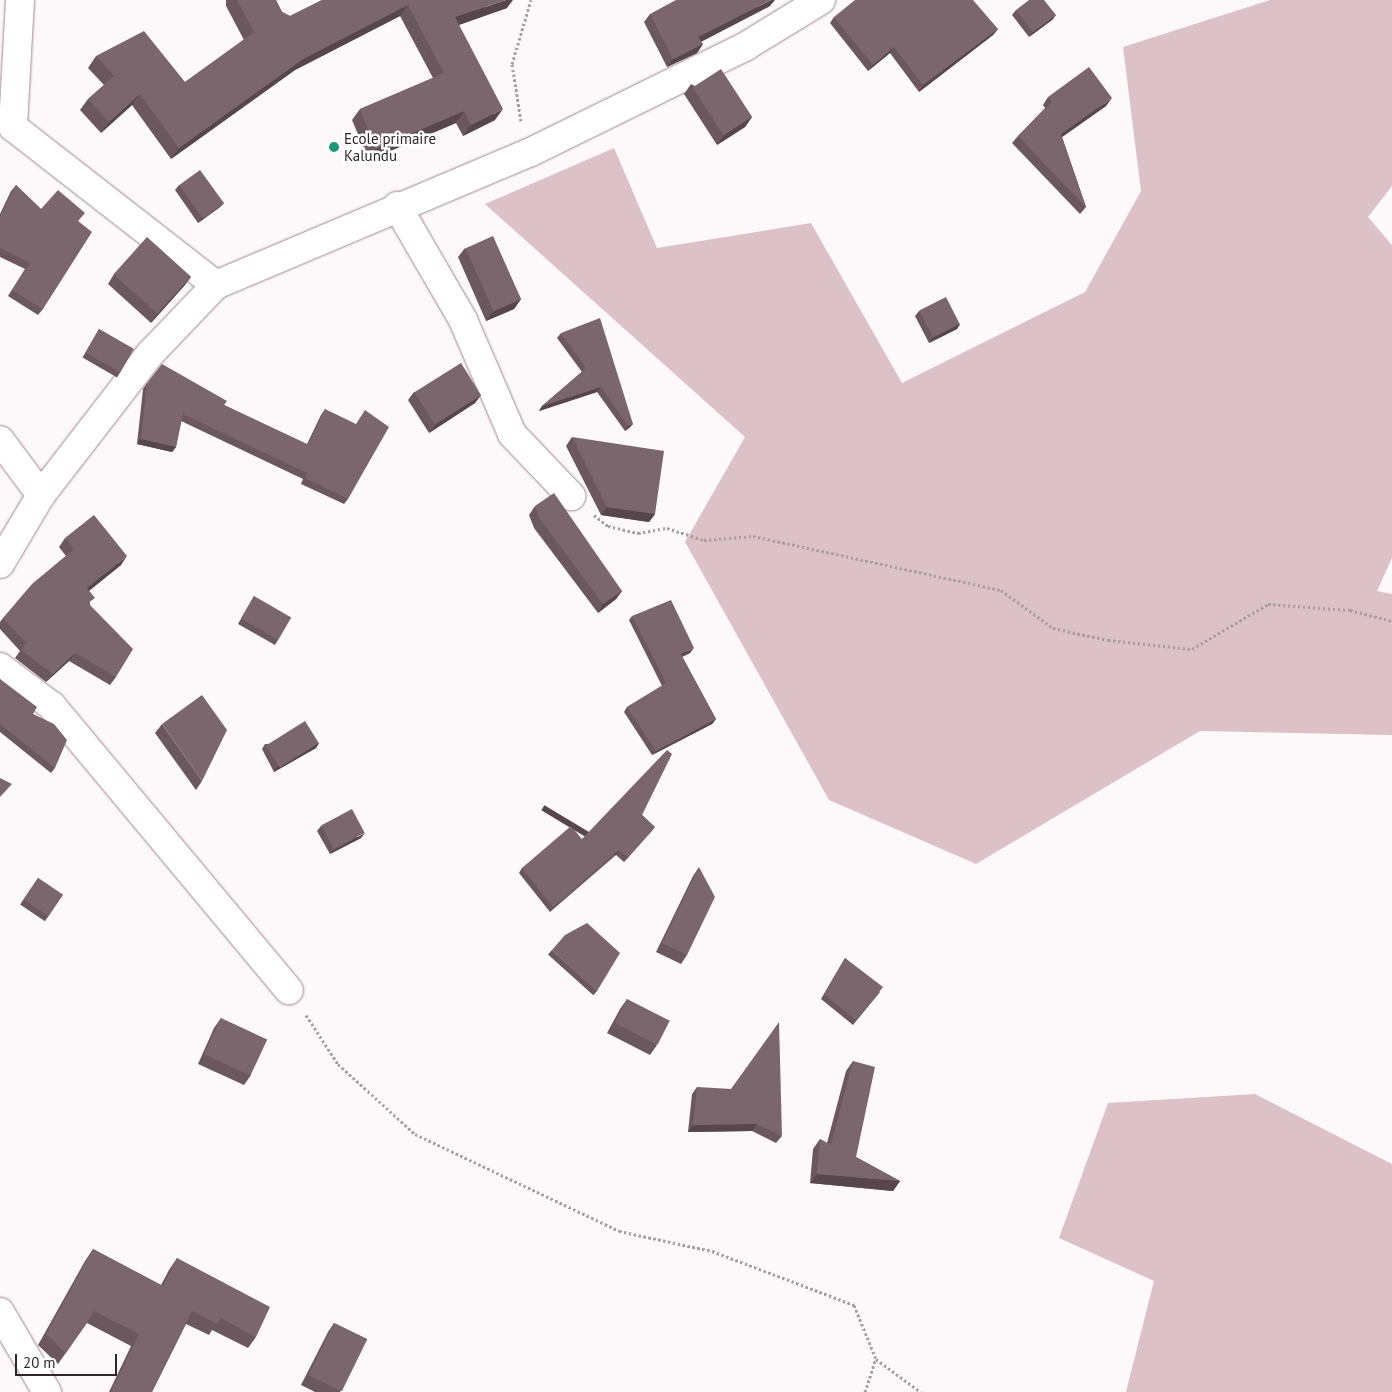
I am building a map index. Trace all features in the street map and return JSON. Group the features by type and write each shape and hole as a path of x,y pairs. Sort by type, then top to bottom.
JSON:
{"street":[{"path":"20,0 13,127 216,285"},
{"path":"0,564 41,495 150,354 216,285 397,206 531,152 746,46 821,0"},
{"path":"397,206 463,320 512,434 570,496"},
{"path":"0,440 41,495"},
{"path":"0,667 52,706 289,990"},
{"path":"0,1312 47,1392"}],"path":[{"path":"531,0 512,64 524,134 531,152"},
{"path":"570,496 608,526 631,532 667,528 704,540 753,536 1002,590 1053,628 1108,640 1192,649 1268,604 1350,610 1392,621"},
{"path":"289,990 338,1064 415,1134 619,1231 712,1252 854,1305 876,1359 921,1392"},
{"path":"865,1392 876,1359"}],"shaded area":[{"path":"1270,0 1392,0 1392,186 1368,217 1392,245 1392,558 1377,591 1392,594 1392,735 1200,731 976,864 829,800 685,542 745,437 485,204 614,148 657,248 811,223 902,383 1085,292 1141,191 1123,47"},
{"path":"1255,1094 1392,1164 1392,1392 1126,1392 1154,1281 1059,1238 1108,1103"}],"building":[{"path":"237,0 276,0 282,12 290,16 322,0 506,0 455,17 503,109 471,125 464,111 376,149 360,109 444,73 408,5 303,59 179,148 140,94 109,122 88,99 114,76 96,56 144,31 185,82 254,32"},
{"path":"676,0 771,0 698,37 703,44 673,59 650,14"},
{"path":"855,0 973,0 998,29 923,85 894,47 873,65 834,17"},
{"path":"1029,0 1044,0 1056,15 1033,32 1016,10"},
{"path":"1089,67 1112,98 1061,134 1086,207 1018,136 1052,102 1048,97"},
{"path":"721,69 752,117 724,135 692,88"},
{"path":"200,170 224,203 203,218 179,185"},
{"path":"16,185 41,209 58,190 85,213 78,221 92,232 43,309 12,290 30,263 0,248 0,217"},
{"path":"493,236 521,299 494,311 466,248"},
{"path":"147,237 191,276 157,314 114,274"},
{"path":"946,297 960,324 933,337 919,311"},
{"path":"600,318 633,424 628,426 601,387 542,406 586,368 561,333"},
{"path":"99,329 134,349 120,372 86,352"},
{"path":"461,363 481,395 434,424 414,392"},
{"path":"162,364 227,401 224,405 308,445 325,409 356,424 365,410 389,427 348,499 305,478 307,473 183,414 176,447 141,439 147,383"},
{"path":"572,437 664,451 655,514 607,507"},
{"path":"554,493 622,591 603,604 540,519 535,506"},
{"path":"94,515 127,556 87,588 95,598 88,603 133,649 116,677 75,653 53,674 21,650 26,643 3,618 32,584 74,549 65,538"},
{"path":"254,596 291,618 278,640 241,619"},
{"path":"671,600 694,648 681,654 716,719 656,751 627,707 666,683 632,616"},
{"path":"0,679 37,707 33,714 54,724 67,740 55,768 0,724"},
{"path":"202,695 227,730 202,781 162,724"},
{"path":"305,721 319,743 280,767 266,745"},
{"path":"667,750 672,754 642,815 655,827 628,857 619,850 553,907 522,868 571,826 582,839"},
{"path":"0,778 12,784 0,797"},
{"path":"352,809 365,833 334,849 321,825"},
{"path":"699,867 715,897 687,955 662,943"},
{"path":"38,878 63,895 48,916 23,900"},
{"path":"587,923 620,953 597,991 552,950 565,935"},
{"path":"845,958 883,987 856,1020 824,994"},
{"path":"627,999 670,1021 658,1045 615,1023"},
{"path":"221,1018 267,1040 250,1076 204,1054"},
{"path":"779,1022 782,1136 757,1124 693,1125 697,1087 731,1089"},
{"path":"853,1061 875,1067 856,1157 900,1181 817,1174 820,1139 831,1145"},
{"path":"93,1249 163,1286 177,1258 270,1307 256,1337 220,1318 217,1324 192,1311 152,1392 111,1392 139,1334 94,1311 66,1353 46,1334"},
{"path":"334,1323 367,1339 342,1391 309,1375"}],"place":[{"name":"Ecole primaire Kalundu","path":"334,147"}]}
